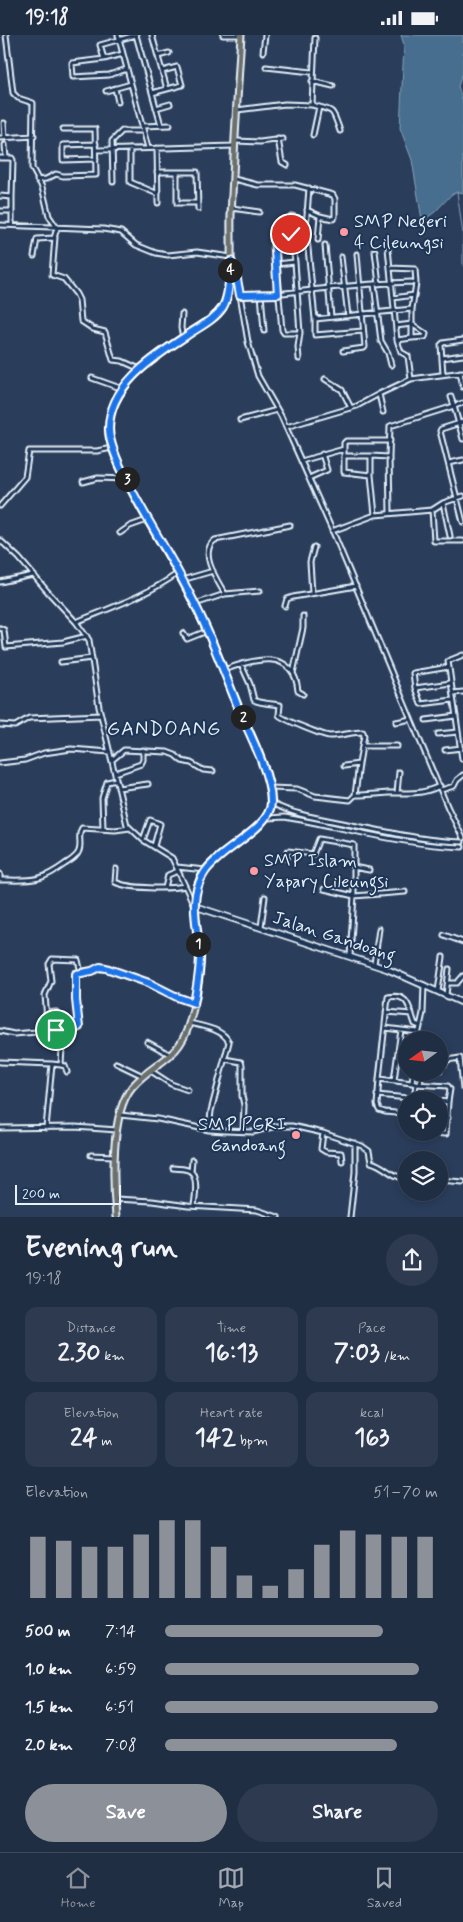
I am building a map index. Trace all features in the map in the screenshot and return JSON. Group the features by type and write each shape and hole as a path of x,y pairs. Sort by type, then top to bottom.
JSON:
{"main road":[{"path":"116,1217 114,1156 117,1130 126,1095 134,1084 171,1055 184,1037 194,1003 200,967 194,905 200,879 218,857 267,818 272,803 270,788 254,743 207,631 182,580 127,479 113,448 110,427 112,413 122,389 140,369 209,321 223,307 227,298 231,259 241,35"}],"street":[{"path":"6,35 13,93 18,98 33,103 34,136 32,168 43,191 49,216 57,228 52,276 64,279 76,294 81,321 93,329 104,332 113,360 122,361 140,369"},
{"path":"118,35 148,149"},
{"path":"104,59 100,45 137,35 161,125"},
{"path":"152,35 167,89"},
{"path":"223,35 241,35"},
{"path":"264,52 266,35"},
{"path":"312,105 315,38"},
{"path":"158,56 170,53"},
{"path":"123,54 104,59 72,63 73,77 108,75 127,69"},
{"path":"152,93 182,85 177,67 162,71"},
{"path":"266,67 312,72"},
{"path":"312,81 333,86"},
{"path":"106,91 131,84"},
{"path":"115,88 118,102"},
{"path":"156,108 170,104"},
{"path":"237,110 286,104 312,105 330,109 334,112 340,131"},
{"path":"313,135 319,107"},
{"path":"4,123 5,138"},
{"path":"142,126 170,125"},
{"path":"37,180 46,179 56,174 62,176 96,175 95,129 63,129"},
{"path":"113,183 112,141 122,131 143,131"},
{"path":"0,138 34,136"},
{"path":"278,139 282,162 287,165"},
{"path":"96,150 235,144 283,139"},
{"path":"96,144 63,145 63,160 96,159"},
{"path":"5,145 6,158"},
{"path":"157,148 158,203"},
{"path":"130,149 130,182 158,193"},
{"path":"0,158 12,158 13,162 12,225"},
{"path":"158,172 197,172 198,209"},
{"path":"177,172 177,203 198,203"},
{"path":"234,179 258,185 295,185 333,195 334,219 320,216 307,210"},
{"path":"309,188 306,220 316,336 363,331"},
{"path":"0,196 12,197"},
{"path":"232,209 259,212"},
{"path":"0,211 12,211"},
{"path":"291,216 306,220"},
{"path":"318,240 320,216"},
{"path":"0,225 102,229 121,232 136,245 156,253 168,255 197,252 231,259 235,269 242,316 253,363 262,385 286,427 356,586 463,840 462,848 442,847 278,817 267,818"},
{"path":"299,359 300,333 292,235 288,233 276,235 274,237 282,331 284,333 300,333"},
{"path":"34,256 38,239 55,237"},
{"path":"325,245 331,317"},
{"path":"388,248 397,340 401,352 408,356 411,379"},
{"path":"375,251 379,284"},
{"path":"343,351 364,347 357,254"},
{"path":"341,257 348,316"},
{"path":"276,265 294,262"},
{"path":"390,268 415,269 416,283 412,309 412,338"},
{"path":"240,295 297,293 359,285 416,283"},
{"path":"374,284 382,342 388,353 391,365"},
{"path":"261,294 264,331"},
{"path":"393,298 414,295"},
{"path":"315,319 412,309"},
{"path":"182,314 181,328 183,338"},
{"path":"396,326 412,324 426,335 424,337 397,340"},
{"path":"443,374 441,345 443,343 463,340"},
{"path":"442,358 463,355"},
{"path":"286,427 351,408 411,379 461,372 463,387"},
{"path":"92,378 122,389"},
{"path":"325,379 342,390 351,408"},
{"path":"379,394 383,412"},
{"path":"451,397 463,439"},
{"path":"390,513 390,426 463,403"},
{"path":"240,420 277,410"},
{"path":"463,421 440,430 463,522"},
{"path":"370,475 344,472 344,443 346,441 390,441"},
{"path":"0,506 3,505 25,477 29,451 97,451 113,448"},
{"path":"301,461 344,449"},
{"path":"309,478 328,470 322,454"},
{"path":"344,456 390,457"},
{"path":"370,457 370,475 375,515"},
{"path":"449,463 463,460"},
{"path":"83,482 98,478 127,479"},
{"path":"332,531 375,515 432,510 443,503 463,496"},
{"path":"443,503 450,536"},
{"path":"432,510 434,541 463,541"},
{"path":"120,533 130,526 148,520"},
{"path":"225,593 213,571 208,550 215,540 290,525"},
{"path":"0,540 20,558 87,636 101,715 122,808 130,828 143,840 172,858 194,905"},
{"path":"312,593 310,562 314,547"},
{"path":"182,580 213,571"},
{"path":"76,622 146,592 178,573"},
{"path":"0,582 33,575"},
{"path":"285,606 288,599 356,586"},
{"path":"194,605 225,593 260,591"},
{"path":"293,673 303,616"},
{"path":"0,628 4,630 6,647 63,642 87,636"},
{"path":"183,633 187,639 207,631"},
{"path":"462,759 448,661 463,655"},
{"path":"60,662 92,657"},
{"path":"223,670 250,661 273,660 287,666 297,682 298,691 303,694"},
{"path":"241,664 255,701 280,705 279,715 283,720 292,721 327,736 363,732 356,795"},
{"path":"449,667 413,673 415,688 421,704 454,700"},
{"path":"415,688 451,683"},
{"path":"453,693 463,692"},
{"path":"0,725 15,726 29,718 101,715"},
{"path":"426,720 456,716"},
{"path":"396,721 411,719"},
{"path":"438,735 458,732"},
{"path":"446,750 461,745"},
{"path":"362,746 397,746"},
{"path":"0,763 25,760 44,753 71,749 110,752"},
{"path":"112,760 124,750 167,752 203,770 213,771"},
{"path":"115,773 141,764 143,751"},
{"path":"344,766 359,764"},
{"path":"397,793 400,772"},
{"path":"270,788 297,789 315,795 347,800 356,795 424,792 454,786 463,775"},
{"path":"103,829 103,793 107,782 116,780"},
{"path":"118,788 148,784"},
{"path":"272,803 286,811 393,833 443,841 463,840"},
{"path":"278,817 280,807"},
{"path":"143,840 150,821 160,824 154,846"},
{"path":"340,827 342,823"},
{"path":"0,874 0,880 32,881 53,874 76,856 80,850 80,832 82,828 130,828"},
{"path":"391,838 393,833"},
{"path":"281,858 287,858 288,851 313,854 318,841 322,839 354,845 354,896 350,956"},
{"path":"353,867 369,870"},
{"path":"116,869 116,883 165,888 185,886"},
{"path":"165,888 168,875 177,869 205,871"},
{"path":"324,889 354,896 405,892"},
{"path":"261,927 265,897"},
{"name":"Jalan Gandoang","path":"194,905 374,964 463,1003"},
{"path":"374,964 379,929"},
{"path":"444,935 463,942"},
{"path":"438,991 443,957"},
{"path":"48,1031 44,995 51,980 50,961 58,959 78,960 81,973"},
{"path":"0,1031 14,1034 75,1030 80,1026 76,1000 76,973 92,971 100,967 149,983 194,1003"},
{"path":"446,995 449,969"},
{"path":"448,983 457,983 463,976"},
{"path":"418,1031 424,985"},
{"path":"398,1113 380,1111 377,1105 387,997 399,996 405,999 418,1026"},
{"path":"386,1011 412,1014"},
{"path":"46,1013 56,1012"},
{"path":"189,1023 207,1027 226,1037 229,1045 211,1111 209,1130"},
{"path":"385,1028 412,1031 418,1026"},
{"path":"394,1080 401,1030"},
{"path":"61,1065 63,1031"},
{"path":"147,1042 171,1055"},
{"path":"448,1060 458,1057 462,1062 463,1088"},
{"path":"225,1059 241,1062 242,1065 243,1132"},
{"path":"0,1063 61,1065 65,1066 67,1072"},
{"path":"116,1063 144,1077"},
{"path":"46,1128 52,1064"},
{"path":"151,1071 171,1084 188,1090"},
{"path":"379,1079 448,1086 450,1089 448,1103"},
{"path":"414,1083 414,1091"},
{"path":"377,1095 398,1097"},
{"path":"120,1115 158,1119 209,1130 243,1132 285,1125 323,1133 367,1148 371,1162 381,1165 392,1175 398,1177"},
{"path":"0,1128 117,1130"},
{"path":"323,1133 321,1149 326,1152 341,1153 342,1161"},
{"path":"350,1217 355,1172 355,1143"},
{"path":"91,1155 114,1156"},
{"path":"192,1160 191,1172 195,1183 194,1207"},
{"path":"173,1168 191,1172"},
{"path":"448,1181 463,1182"},
{"path":"115,1199 194,1207 257,1210 278,1217"}],"water":[{"path":"401,35 463,35 463,73 458,86 463,102 463,193 452,194 428,217 423,226 412,160 400,128 404,45"}],"waterway":[{"path":"457,192 463,234 463,266"}],"place":[{"name":"SMP Negeri 4 Cileungsi","path":"344,232"},
{"name":"SMP Islam Yapary Cileungsi","path":"254,871"},
{"name":"SMP PGRI Gandoang","path":"296,1135"}],"district":[{"name":"GANDOANG","path":"164,729"}],"route":[{"path":"56,1030 72,1031 80,1026 76,1000 76,974 86,973 100,967 149,983 194,1003 198,985 200,955 193,903 200,879 218,857 258,827 267,818 270,810 272,803 270,788 254,743 215,648 181,578 127,479 113,448 109,431 112,413 118,397 131,378 146,364 209,321 223,307 227,298 231,261 234,265 240,295 278,294 274,237 276,235 291,234"}]}
